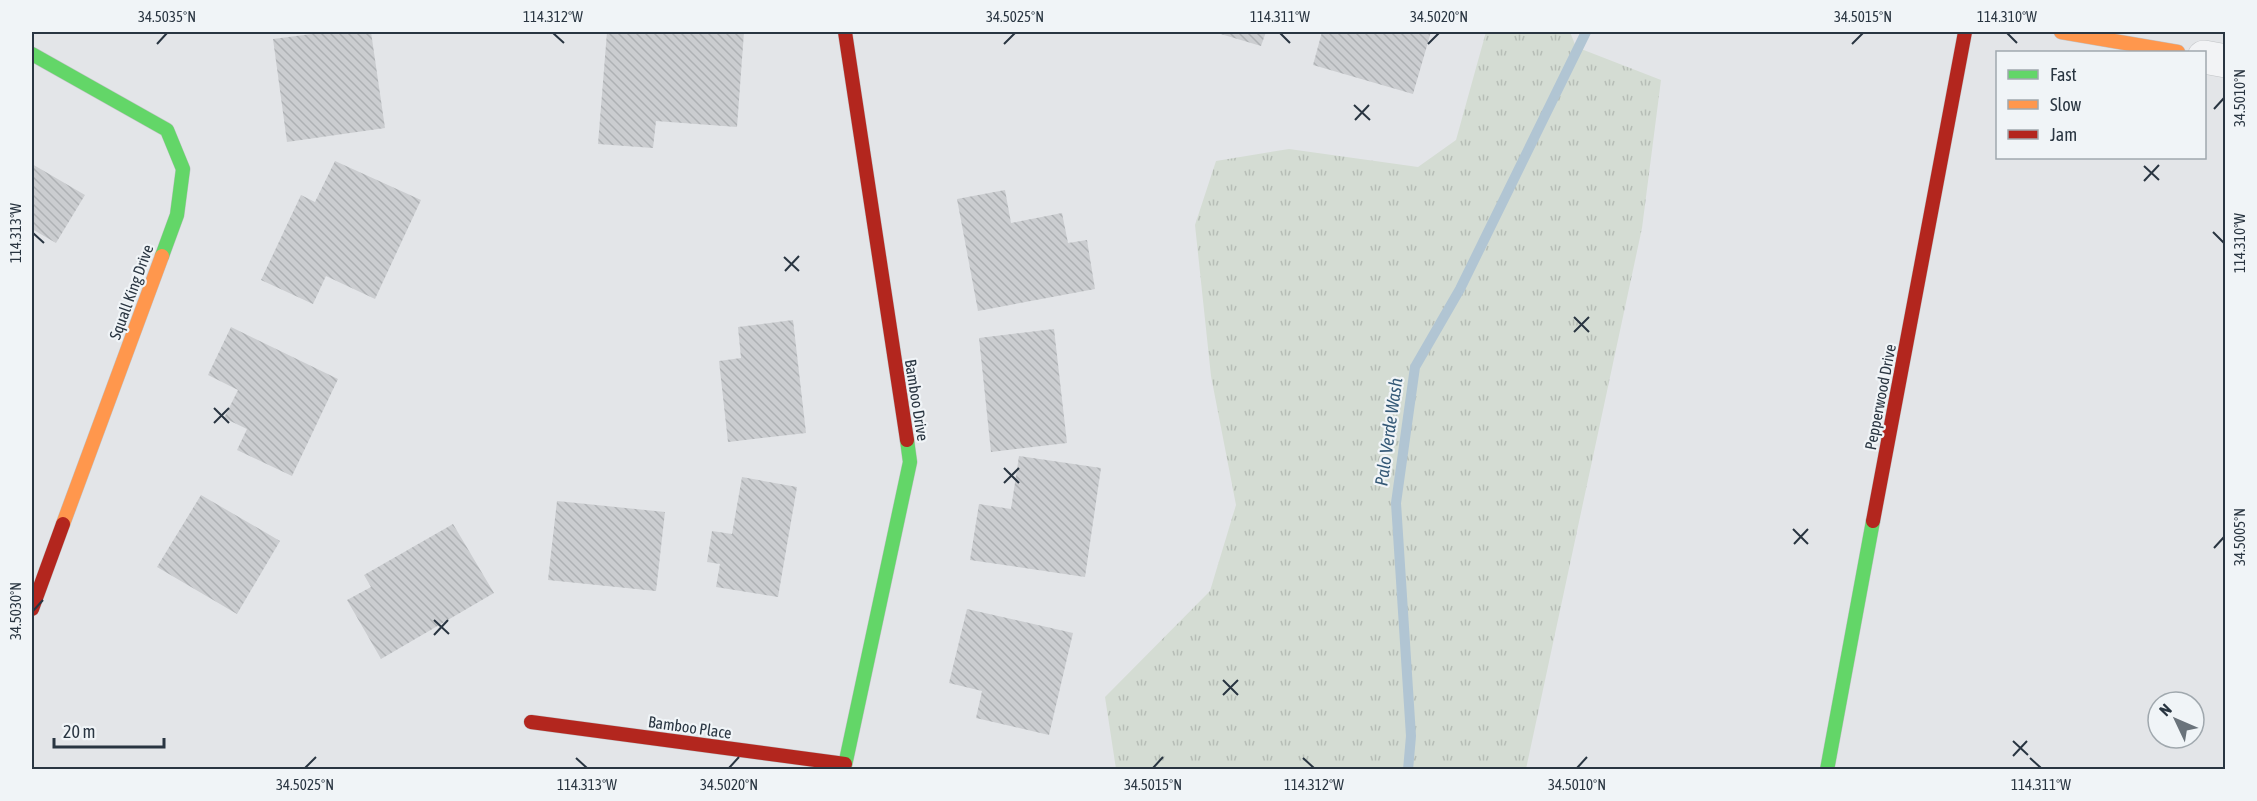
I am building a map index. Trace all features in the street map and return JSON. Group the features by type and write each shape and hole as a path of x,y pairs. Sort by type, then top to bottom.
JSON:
{"street":[{"name":"Bamboo Drive","path":"845,32 910,462 845,767"},
{"name":"Pepperwood Drive","path":"1827,770 1965,32"},
{"path":"2061,32 2172,51"},
{"name":"Squall King Drive","path":"32,54 167,130 183,169 177,215 32,609"},
{"path":"2206,57 2226,61"},
{"name":"Bamboo Place","path":"531,722 845,767"}],"green space":[{"path":"1486,32 1570,32 1576,47 1661,80 1642,228 1526,769 1116,769 1105,697 1210,591 1236,505 1211,376 1195,225 1216,161 1289,149 1418,167 1456,140"}],"building":[{"path":"327,32 371,32 385,128 287,142 273,39"},
{"path":"607,32 744,32 737,127 656,121 653,148 598,144"},
{"path":"1214,32 1266,32 1261,46"},
{"path":"1322,32 1431,32 1413,94 1313,65"},
{"path":"335,161 421,200 375,299 326,276 313,304 261,280 301,195 315,202"},
{"path":"32,164 85,195 56,243 32,229"},
{"path":"1005,190 1011,223 1062,213 1068,243 1087,240 1095,289 978,311 957,199"},
{"path":"793,320 806,433 728,442 719,361 741,358 738,327"},
{"path":"231,327 338,379 292,476 237,450 247,429 224,418 238,390 208,375"},
{"path":"1054,329 1067,443 991,452 979,338"},
{"path":"1019,456 1101,468 1085,577 970,560 979,504 1011,509"},
{"path":"742,477 797,487 778,597 716,587 720,564 707,562 712,531 732,534"},
{"path":"201,495 280,541 237,614 157,567"},
{"path":"557,501 665,512 656,591 548,580"},
{"path":"453,524 494,593 381,659 347,600 371,587 364,575"},
{"path":"967,609 1073,633 1049,735 976,718 982,691 949,683"}],"waterway":[{"name":"Palo Verde Wash","path":"1408,770 1411,736 1396,503 1415,367 1460,289 1586,32"}],"traffic: fast":[{"path":"32,54 167,130 183,169 177,215 162,256"},
{"path":"844,770 910,462 907,440"},
{"path":"1827,770 1873,521"}],"traffic: slow":[{"path":"2061,32 2172,51"},
{"path":"63,524 162,256"}],"traffic: jam":[{"path":"845,32 907,440"},
{"path":"1873,521 1965,32"},
{"path":"32,609 63,524"},
{"path":"531,722 845,764"}]}
